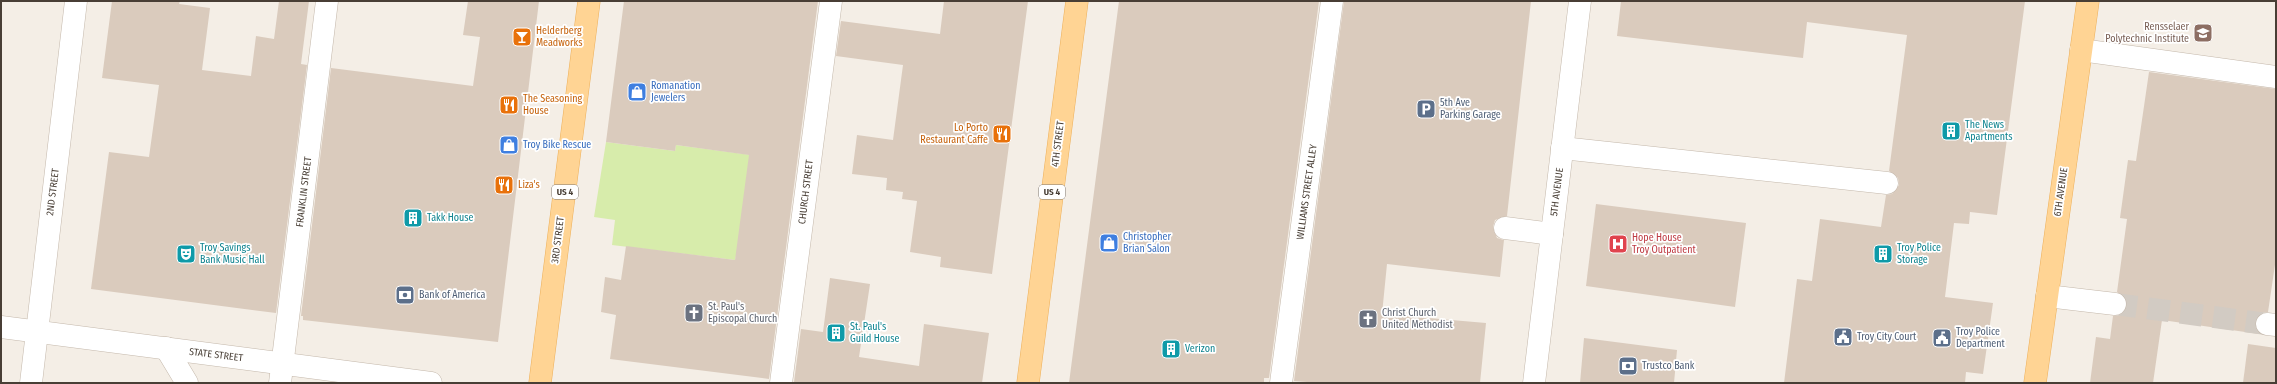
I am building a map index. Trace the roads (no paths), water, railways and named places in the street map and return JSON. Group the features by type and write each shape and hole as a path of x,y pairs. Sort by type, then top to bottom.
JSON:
{"main road":[{"name":"3RD STREET","path":"540,383 589,1"},
{"name":"4TH STREET","path":"1028,383 1077,1"},
{"name":"6TH AVENUE","path":"2035,383 2088,1"}],"street":[{"name":"2ND STREET","path":"31,383 76,1"},
{"name":"FRANKLIN STREET","path":"281,373 327,1"},
{"name":"CHURCH STREET","path":"781,383 831,1"},
{"name":"WILLIAMS STREET ALLEY","path":"1281,383 1313,215 1332,1"},
{"name":"5TH AVENUE","path":"1534,383 1580,1"},
{"path":"2081,50 2276,77"},
{"path":"1562,148 1887,183"},
{"path":"1505,228 1552,234"},
{"path":"2047,296 2115,304"},
{"name":"STATE STREET","path":"1,327 166,348 281,373 431,383"},
{"path":"166,348 187,383"}],"tunnel":[{"path":"2115,304 2267,324"}],"place":[{"name":"Rensselaer Polytechnic Institute","path":"2203,33"},
{"name":"Helderberg Meadworks","path":"522,37"},
{"name":"Romanation Jewelers","path":"637,92"},
{"name":"The Seasoning House","path":"509,105"},
{"name":"5th Ave Parking Garage","path":"1426,109"},
{"name":"The News Apartments","path":"1951,131"},
{"name":"Lo Porto Restaurant Caffe","path":"1002,134"},
{"name":"Troy Bike Rescue","path":"509,145"},
{"name":"Liza's","path":"504,185"},
{"name":"Takk House","path":"413,218"},
{"name":"Christopher Brian Salon","path":"1109,243"},
{"name":"Hope House Troy Outpatient","path":"1618,244"},
{"name":"Troy Savings Bank Music Hall","path":"186,254"},
{"name":"Troy Police Storage","path":"1883,254"},
{"name":"Bank of America","path":"405,295"},
{"name":"St. Paul's Episcopal Church","path":"694,313"},
{"name":"Christ Church United Methodist","path":"1368,319"},
{"name":"St. Paul's Guild House","path":"836,333"},
{"name":"Troy City Court","path":"1843,337"},
{"name":"Troy Police Department","path":"1942,338"},
{"name":"Verizon","path":"1171,349"},
{"name":"Trustco Bank","path":"1628,366"}]}
